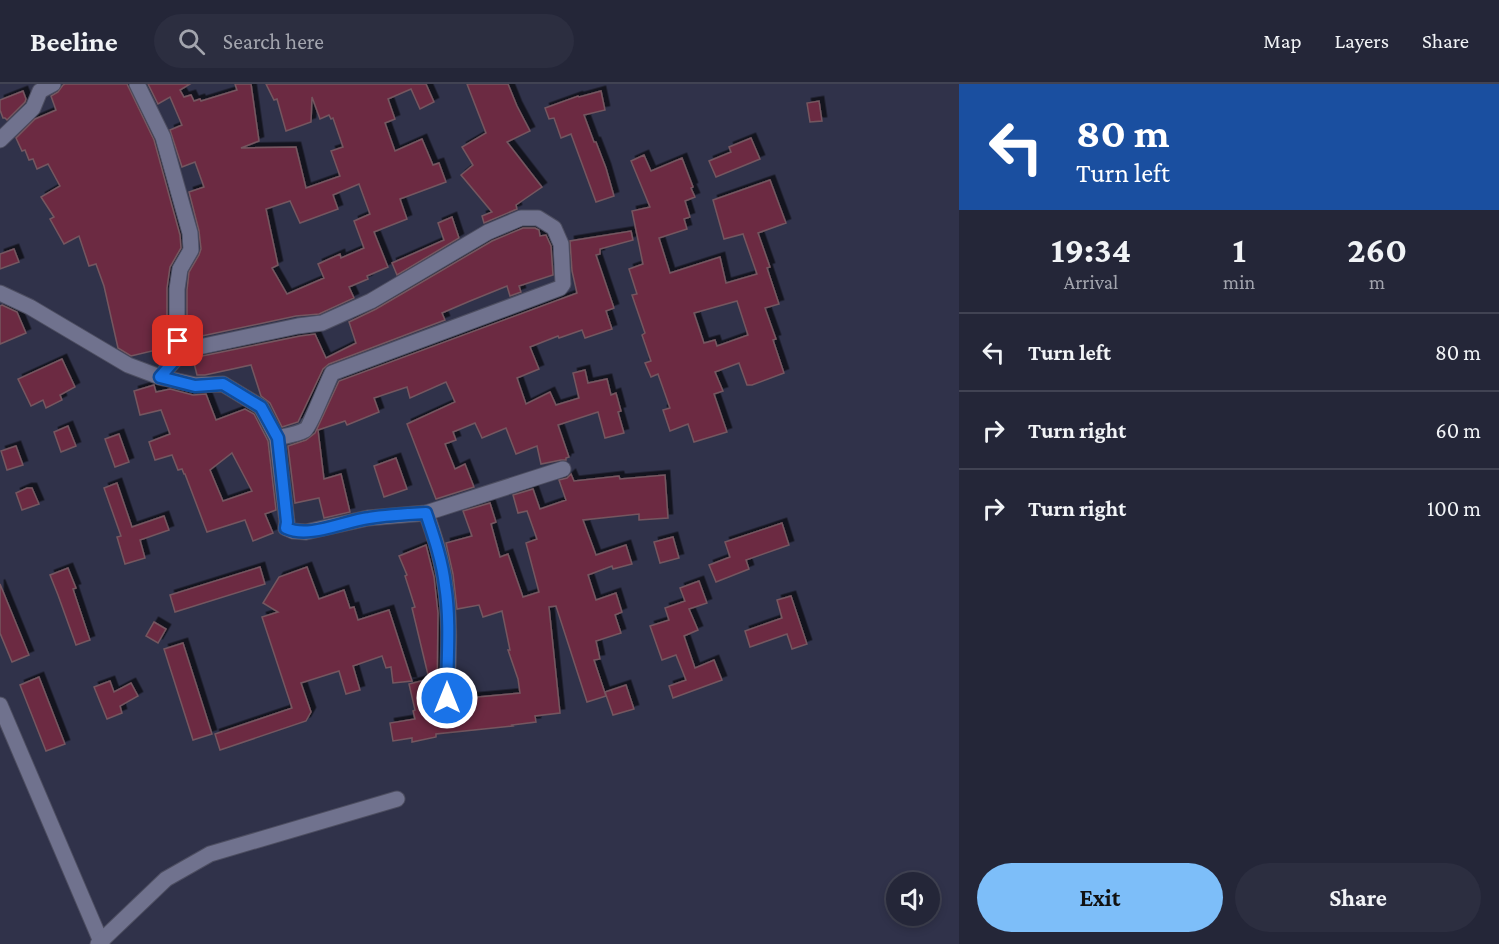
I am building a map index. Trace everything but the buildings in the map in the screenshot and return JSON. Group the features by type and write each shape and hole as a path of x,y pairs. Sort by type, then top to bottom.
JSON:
{"street":[{"path":"0,140 33,108 40,91 53,84"},
{"path":"137,84 163,137 190,233 191,249 180,269 177,290 180,354"},
{"path":"160,377 180,354 199,347 254,334 322,323 370,301 488,232 521,218 538,218 554,228 561,244 564,278 560,288 332,373 305,430 278,438"},
{"path":"0,293 30,307 128,365 160,377 195,386 223,384 261,407 278,438 286,528 293,531 306,532 368,518 426,513 562,469"},
{"path":"426,513 438,546 446,587 447,698"},
{"path":"0,705 100,943 166,879 210,854 397,800"}],"route":[{"path":"178,341 180,354 160,377 195,386 223,384 261,407 270,422 278,438 286,528 306,532 368,518 426,513 438,546 446,587 447,698"}]}
